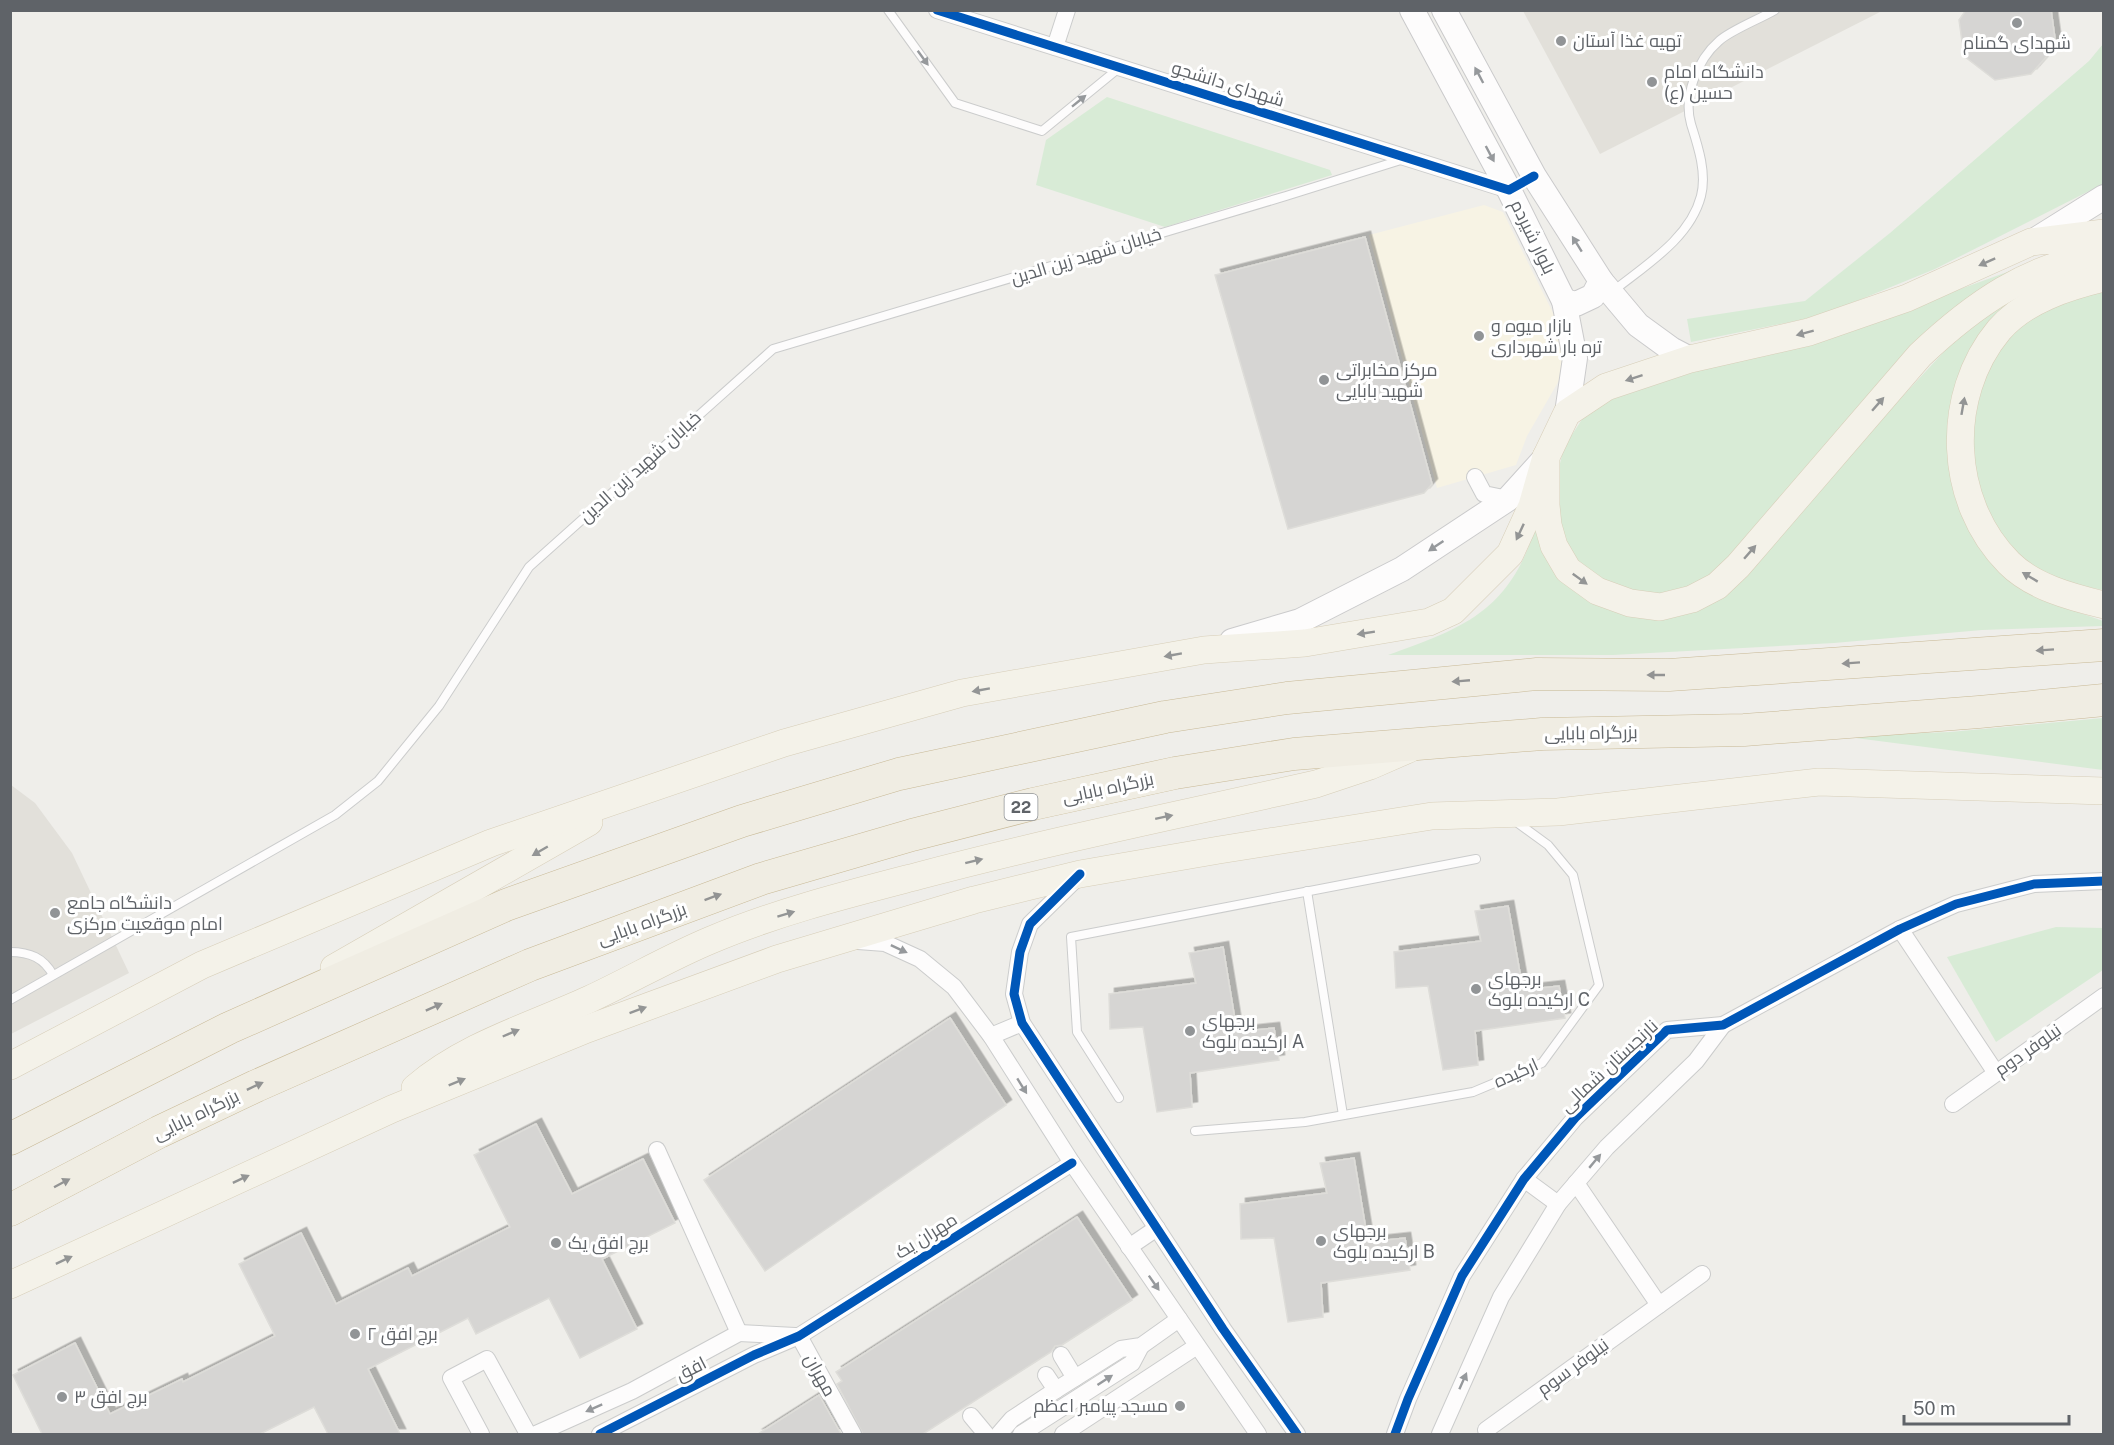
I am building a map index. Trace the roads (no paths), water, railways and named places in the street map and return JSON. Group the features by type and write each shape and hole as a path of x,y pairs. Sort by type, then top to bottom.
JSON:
{"highway":[{"path":"10,1138 229,1028 506,905 742,821 899,774 1165,717 1287,698 1537,674 1670,675 2103,645"},
{"name":"بزرگراه بابایی","path":"10,1210 159,1132 256,1086 530,965 761,879 912,835 1033,804 1175,773 1294,754 1542,734 1744,730 2103,700"}],"main road":[{"name":"بلوار شیردم","path":"1412,10 1509,190 1555,300 1575,358 1567,413"},
{"name":"بلوار شیردم","path":"1444,10 1534,176 1605,287 1638,325 1680,354"},
{"path":"1509,190 1534,176"},
{"path":"10,1065 202,965 491,843 784,743 962,693 1204,650 1305,643 1429,622 1453,611 1510,554 1532,506 1546,457 1567,413 1606,387 1680,354 1809,332 1907,298 2031,243 2103,197"},
{"path":"2031,243 2103,233"},
{"path":"1546,457 1548,525 1554,546 1568,570 1597,591 1630,603 1660,606 1692,599 1717,586 1738,566 1920,356 1952,325 1982,303 2042,270 2079,258 2103,254"},
{"path":"2103,278 2039,300 2000,330 1980,359 1966,392 1960,424 1959,459 1969,496 1981,522 1997,549 2010,564 2032,580 2069,596 2103,605"},
{"path":"1555,300 1576,304 1605,287"},
{"path":"1204,650 1300,621 1402,569 1508,499 1546,457"},
{"path":"392,1109 431,1075 456,1059 712,940 756,924 878,886 975,861 1316,784 1370,766 1418,745"},
{"path":"10,1285 392,1109 598,1024 777,958 974,900 1080,874 1220,849 1432,816 1558,812 1819,782 2103,790"},
{"path":"229,1028 645,790"}],"street":[{"name":"شهدای دانشجو","path":"937,10 1509,190"},
{"path":"1055,47 1067,10"},
{"path":"1474,477 1484,494 1508,499"},
{"path":"1080,874 1030,924 1020,952 1014,994 1022,1023 1223,1329 1297,1434"},
{"name":"نارنجستان شمالی","path":"1395,1434 1462,1276 1524,1179 1575,1118 1667,1030 1723,1025 1900,929 1956,904 2034,884 2103,881"},
{"path":"1900,929 1996,1073"},
{"path":"842,939 885,943 920,959 954,987 991,1036 1072,1163 1258,1434"},
{"name":"نیلوفر دوم","path":"1953,1104 2103,996"},
{"path":"991,1036 1022,1023"},
{"name":"نارنجستان شمالی","path":"1440,1434 1500,1297 1558,1204 1606,1147 1696,1061 1723,1025"},
{"path":"657,1150 739,1333"},
{"name":"مهران یک","path":"799,1336 1072,1163"},
{"path":"1524,1179 1558,1204"},
{"path":"1576,1183 1659,1305"},
{"path":"1129,1246 1157,1228"},
{"name":"نیلوفر سوم","path":"1486,1430 1702,1274"},
{"path":"1021,1434 1132,1362 1141,1346 1179,1319"},
{"name":"مهران","path":"739,1333 799,1336 854,1434"},
{"name":"افق","path":"536,1434 632,1391 739,1333"},
{"name":"افق","path":"600,1434 754,1354 799,1336"},
{"path":"999,1434 1012,1419 1121,1349 1141,1346"},
{"path":"1063,1434 1197,1346"},
{"path":"1061,1355 1065,1385 1074,1400"},
{"path":"481,1434 451,1378 487,1359 528,1434"},
{"path":"1046,1376 1065,1385"},
{"path":"632,1391 645,1411"},
{"path":"971,1416 986,1434"}],"lane":[{"path":"888,10 956,103 1042,131 1119,68"},
{"path":"1605,287 1672,243 1690,221 1702,196 1702,167 1689,115 1692,82 1704,59 1719,40 1775,10"},
{"name":"خیابان شهید زین الدین","path":"10,1000 335,815 378,781 439,706 529,567 773,349 1275,200 1407,158"},
{"name":"ارکیده","path":"1195,1131 1305,1122 1473,1092 1542,1063 1599,985 1573,875 1548,845 1507,815"},
{"path":"1119,1098 1077,1032 1071,937 1476,859"},
{"path":"1307,891 1343,1115"},
{"path":"10,952 35,955 48,965 53,975"}],"place":[{"name":"شهدای گمنام","path":"2017,23"},
{"name":"تهیه غذا آستان","path":"1561,41"},
{"name":"دانشگاه امام حسین (ع)","path":"1652,82"},
{"name":"بازار میوه و تره بار شهرداری","path":"1479,336"},
{"name":"مرکز مخابراتی شهید بابایی","path":"1324,380"},
{"name":"دانشگاه جامع امام موقعیت مرکزی","path":"55,913"},
{"name":"برجهای ارکیده بلوک C","path":"1476,989"},
{"name":"برجهای ارکیده بلوک A","path":"1190,1031"},
{"name":"برجهای ارکیده بلوک B","path":"1321,1241"},
{"name":"برج افق یک","path":"556,1243"},
{"name":"برج افق ۲","path":"355,1334"},
{"name":"برج افق ۳","path":"62,1397"},
{"name":"مسجد پیامبر اعظم","path":"1180,1406"}]}
